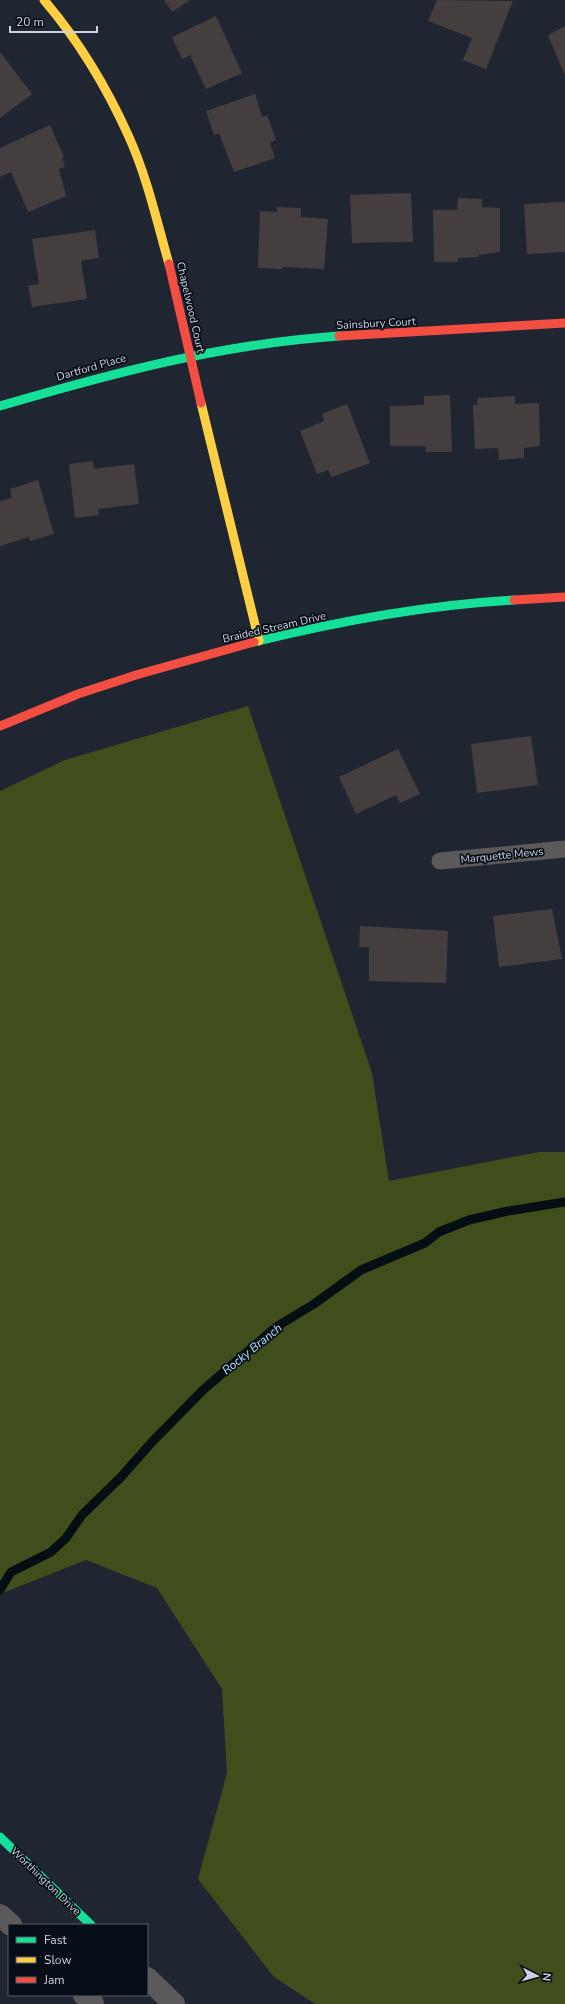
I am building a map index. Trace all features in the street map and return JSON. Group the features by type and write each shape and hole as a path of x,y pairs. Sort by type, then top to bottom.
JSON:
{"street":[{"name":"Chapelwood Court","path":"44,0 61,20 95,71 129,137 146,183 174,283 216,470 259,641"},
{"name":"Sainsbury Court","path":"190,354 290,340 565,323"},
{"name":"Dartford Place","path":"0,406 120,371 190,354"},
{"name":"Braided Stream Drive","path":"0,726 85,692 173,664 259,641 332,625 436,608 565,597"},
{"name":"Worthington Drive","path":"0,1838 90,1924"},
{"path":"0,1915 10,1924"},
{"path":"148,1979 174,2004"},
{"path":"85,1996 93,2004"}],"lane":[{"name":"Marquette Mews","path":"440,861 565,849"}],"green space":[{"path":"248,706 372,1073 389,1181 539,1152 565,1152 565,2004 315,2004 273,1976 198,1879 227,1773 222,1689 157,1588 86,1560 0,1594 0,791 65,760"}],"building":[{"path":"164,0 190,0 172,12"},
{"path":"437,0 513,1 486,69 463,60 472,38 428,21"},
{"path":"216,16 242,73 206,89 190,55 182,59 172,37"},
{"path":"565,26 565,73 564,74 548,35"},
{"path":"0,52 32,94 0,118"},
{"path":"255,94 262,117 267,115 276,140 270,143 275,158 234,172 219,133 214,135 206,111"},
{"path":"50,125 64,157 62,158 65,167 59,169 66,196 28,212 11,172 0,177 0,148"},
{"path":"411,193 413,242 352,243 350,195"},
{"path":"458,198 482,199 482,207 500,208 500,252 479,255 478,257 458,258 458,262 434,262 433,210 457,210"},
{"path":"565,202 565,252 527,254 524,204"},
{"path":"277,207 301,208 301,217 328,219 324,269 283,267 282,269 258,268 260,211 277,212"},
{"path":"95,230 99,258 81,261 87,299 32,307 28,286 39,284 32,239"},
{"path":"450,395 452,452 426,452 425,446 390,446 390,406 424,405 424,396"},
{"path":"515,396 515,404 539,403 540,446 524,448 524,458 499,460 498,448 475,449 473,405 477,405 478,398"},
{"path":"347,404 370,463 332,477 328,470 317,474 300,431 324,421 322,414"},
{"path":"93,461 94,469 134,464 139,504 98,509 99,515 75,518 69,464"},
{"path":"38,480 54,534 30,541 29,537 0,546 0,501 12,498 10,489"},
{"path":"531,736 538,785 477,793 471,744"},
{"path":"398,749 420,794 400,803 396,795 356,814 339,777"},
{"path":"552,909 562,959 499,967 493,916"},
{"path":"360,926 448,931 446,983 369,981 369,947 359,947"}],"waterway":[{"name":"Rocky Branch","path":"0,1590 11,1572 51,1552 66,1538 82,1515 121,1477 152,1442 203,1390 276,1327 314,1304 361,1270 425,1243 439,1232 469,1220 508,1211 565,1202"}],"traffic: fast":[{"path":"0,406 126,371 210,353 295,340 339,336"},
{"path":"254,642 318,627 383,615 481,602 514,600"},
{"path":"0,1837 90,1924"}],"traffic: slow":[{"path":"44,0 69,32 102,83 129,137 141,168 169,264"},
{"path":"201,403 259,641"}],"traffic: jam":[{"path":"169,264 201,403"},
{"path":"339,336 565,323"},
{"path":"514,600 565,597"},
{"path":"0,726 78,694 136,675 254,642"}]}
